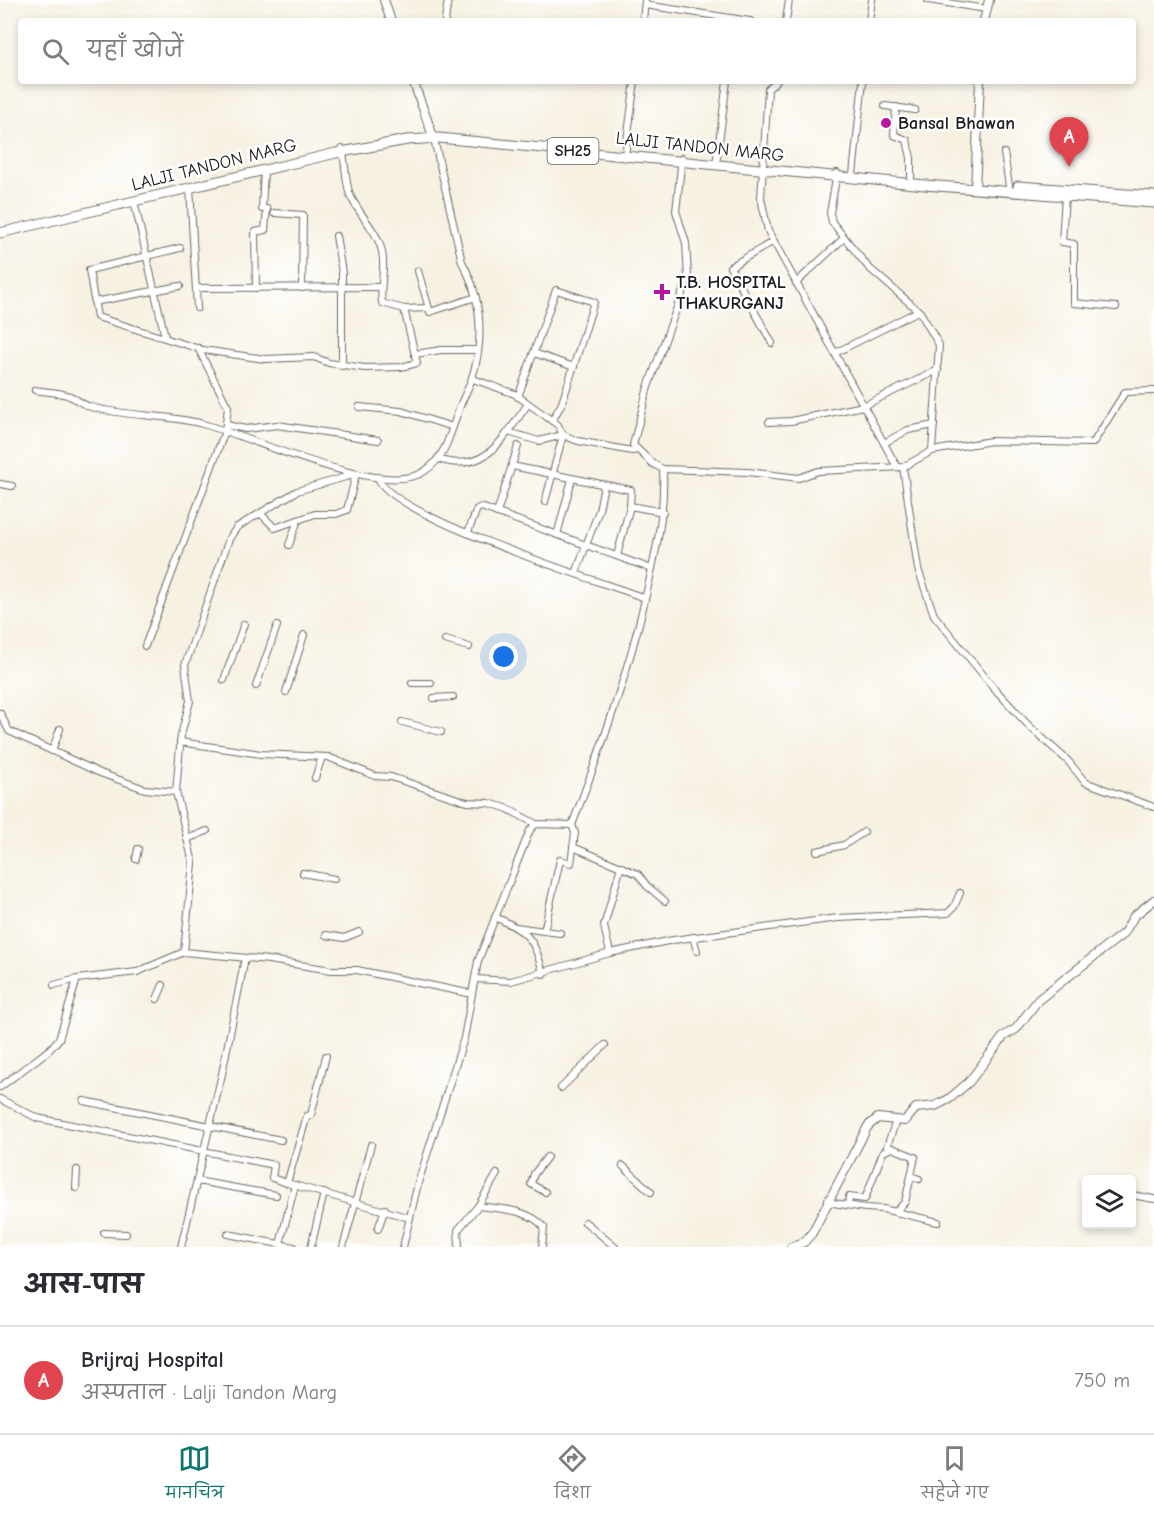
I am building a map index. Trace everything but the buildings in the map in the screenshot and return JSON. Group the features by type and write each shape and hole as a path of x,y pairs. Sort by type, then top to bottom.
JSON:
{"main road":[{"name":"LALJI TANDON MARG","path":"0,231 342,150 433,136 1065,196 1135,198 1154,196"},
{"name":"LALJI TANDON MARG","path":"0,231 177,189 190,188 342,150"},
{"name":"LALJI TANDON MARG","path":"837,174 910,179 975,187 1009,186 1135,198 1154,203"}],"street":[{"path":"384,0 390,18"},
{"path":"445,18 448,0"},
{"path":"786,18 789,0"},
{"path":"869,18 872,0"},
{"path":"928,0 986,9"},
{"path":"984,18 989,0"},
{"path":"642,18 645,2 725,18"},
{"path":"226,428 301,459 378,478 424,473 444,453 473,379 480,316 472,280 462,262 433,136 414,84"},
{"path":"625,154 635,84"},
{"path":"717,163 727,84"},
{"path":"774,84 768,89 761,167 761,198 774,241 863,406 900,467 918,569 934,615 994,688 1029,726 1068,761 1085,782 1154,807"},
{"path":"852,174 863,84"},
{"path":"975,187 980,84"},
{"path":"885,106 915,110"},
{"path":"896,107 894,135 907,140 911,159 910,179"},
{"path":"342,150 349,192 358,213 376,236 382,252 384,279 381,287 382,303 404,309 428,308"},
{"path":"1004,153 1009,186"},
{"path":"682,159 676,211 686,243 688,277 648,387 633,445 652,464 663,469 748,472 799,478 818,471 900,467 932,451 991,441 1094,443 1125,392 1154,391"},
{"path":"256,288 255,231 265,230 267,209 262,209 264,170"},
{"path":"837,174 830,213 832,222 843,239 868,267 918,311 939,345 932,451"},
{"path":"190,188 197,308"},
{"path":"1065,196 1062,242 1074,244 1074,303 1116,307"},
{"path":"134,201 165,337"},
{"path":"274,213 303,215 302,288"},
{"path":"336,236 341,288 342,366"},
{"path":"796,283 843,239"},
{"path":"772,343 730,267 774,241"},
{"path":"180,248 89,270 97,317 198,348 265,359 314,357 342,366 401,367 417,363 404,309"},
{"path":"418,271 430,312 476,297"},
{"path":"94,302 180,286"},
{"path":"196,288 381,287"},
{"path":"518,397 556,290 594,302 562,403 552,421"},
{"path":"835,354 918,311"},
{"path":"145,646 226,428 228,407 198,348"},
{"path":"415,354 441,350 478,350"},
{"path":"534,352 574,367"},
{"path":"770,422 791,421 863,406 938,370"},
{"path":"473,379 518,397 552,421 563,435 578,441 637,450"},
{"path":"35,390 67,395 88,407 156,415 226,428 246,429 277,425 378,440"},
{"path":"438,459 454,464 471,463 486,457 528,404"},
{"path":"359,407 401,411 453,427"},
{"path":"884,443 908,430 934,424"},
{"path":"508,432 539,441 563,435"},
{"path":"544,502 563,435"},
{"path":"497,513 518,446"},
{"path":"512,466 630,490 630,506 617,556"},
{"path":"544,931 560,860 571,863 575,833 572,825 617,704 645,598 663,512 663,469"},
{"path":"184,952 193,863 176,792 180,742 190,701 185,664 229,539 237,527 297,491 356,474"},
{"path":"261,514 275,528 315,513 336,514 348,510 356,474"},
{"path":"378,478 381,487 398,500 437,520 645,598"},
{"path":"557,535 572,479"},
{"path":"0,484 12,486"},
{"path":"576,573 587,546 604,485"},
{"path":"630,506 663,512"},
{"path":"468,532 478,508 652,569"},
{"path":"289,545 298,520"},
{"path":"224,680 244,624"},
{"path":"256,686 277,626"},
{"path":"286,692 304,635"},
{"path":"445,640 469,647"},
{"path":"412,683 431,683"},
{"path":"434,698 453,697"},
{"path":"0,713 9,731 100,773 145,789 176,792"},
{"path":"402,722 441,732"},
{"path":"52,751 60,729"},
{"path":"180,742 261,754 328,757 375,776 391,777 467,802 489,803 536,824 572,825"},
{"path":"315,778 321,757"},
{"path":"527,819 530,830"},
{"path":"403,1247 418,1183 464,1038 478,961 530,830 536,824"},
{"path":"187,839 207,831"},
{"path":"817,851 844,845 864,832"},
{"path":"573,847 638,874 647,886 665,901"},
{"path":"136,859 138,849"},
{"path":"610,953 604,926 621,866"},
{"path":"303,873 334,879"},
{"path":"475,979 511,981 543,974 610,953 693,938 838,918 948,913 954,907 960,893"},
{"path":"791,1247 804,1242 812,1233 867,1126 878,1118 905,1121 916,1108 935,1106 949,1099 969,1082 1004,1036 1016,1029 1038,1000 1124,933 1134,916 1154,900"},
{"path":"495,917 515,926 560,933"},
{"path":"515,926 537,948 543,974"},
{"path":"326,935 344,938 358,932"},
{"path":"693,938 697,951"},
{"path":"54,985 77,979 136,972 184,952 331,970 357,970 472,994"},
{"path":"182,1247 245,958"},
{"path":"0,1087 49,1050 59,1039 77,979"},
{"path":"157,999 163,985"},
{"path":"561,1088 605,1045"},
{"path":"287,1183 307,1116 310,1115 326,1056"},
{"path":"0,1099 37,1118 203,1153 274,1165 272,1178 410,1218"},
{"path":"84,1101 281,1140"},
{"path":"890,1149 888,1144 896,1121"},
{"path":"344,1247 371,1145"},
{"path":"848,1205 849,1197 865,1199 883,1152 890,1149 915,1157 905,1202 895,1212"},
{"path":"546,1192 531,1184 534,1174 548,1157"},
{"path":"623,1166 651,1192"},
{"path":"76,1170 76,1188"},
{"path":"459,1247 459,1230 478,1206 497,1174"},
{"path":"911,1176 919,1179"},
{"path":"197,1181 276,1195"},
{"path":"280,1244 295,1185"},
{"path":"311,1247 324,1193"},
{"path":"1136,1196 1154,1199"},
{"path":"827,1202 895,1212 938,1222"},
{"path":"478,1206 516,1212 538,1220 544,1227 542,1247"},
{"path":"378,1229 385,1209"},
{"path":"585,1222 615,1247"},
{"path":"104,1233 126,1234"},
{"path":"228,1234 294,1247"}],"place":[{"name":"Bansal Bhawan","path":"886,123"},
{"name":"Brijraj Hospital","path":"1069,167"},
{"name":"T.B. HOSPITAL THAKURGANJ","path":"662,292"}]}
